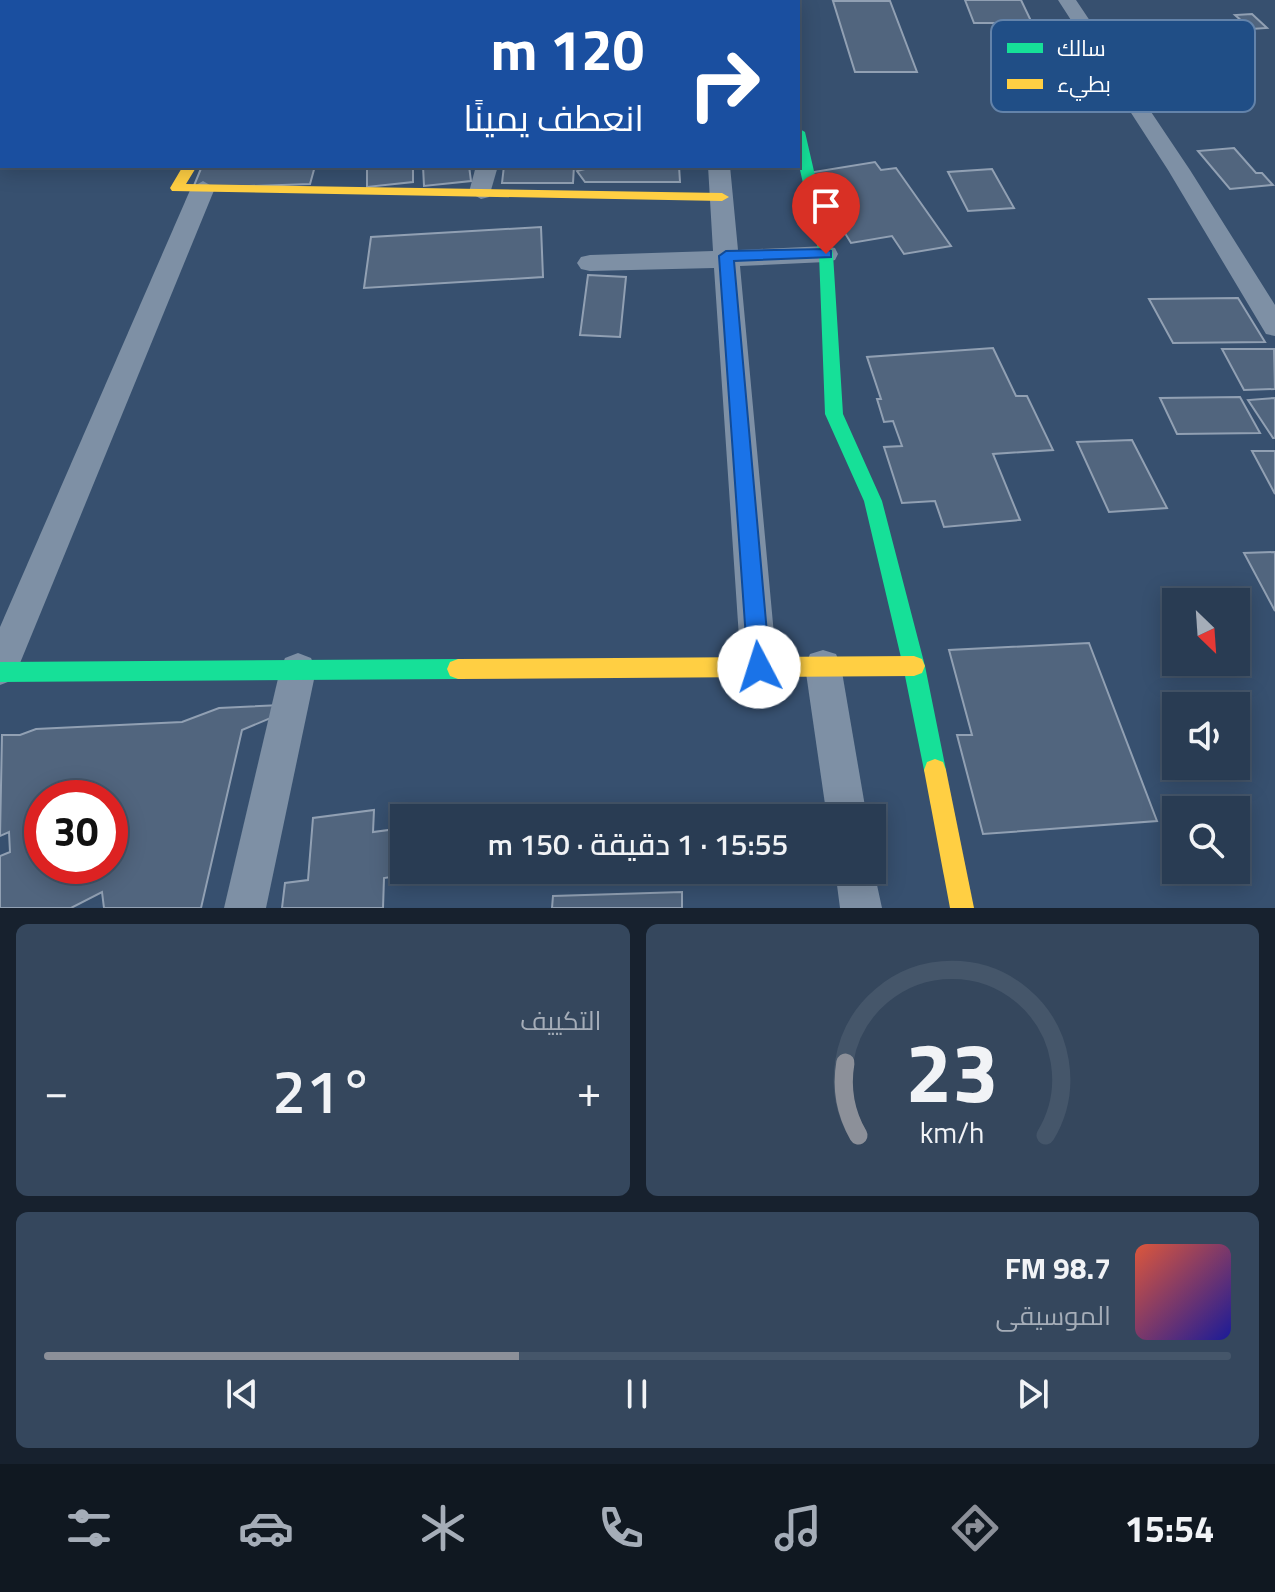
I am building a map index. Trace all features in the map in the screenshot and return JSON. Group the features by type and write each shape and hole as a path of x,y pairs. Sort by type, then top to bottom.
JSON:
{"street":[{"path":"1067,0 1080,20"},
{"path":"1141,112 1275,327"},
{"path":"800,141 826,254 834,414 873,501 914,666 962,908"},
{"path":"481,192 487,168"},
{"path":"719,168 759,667"},
{"path":"722,197 481,192 196,177 0,670 914,666"},
{"path":"590,263 667,264 726,256 826,254"},
{"path":"823,666 845,804"},
{"path":"245,908 298,670"},
{"path":"857,884 861,908"}],"building":[{"path":"965,0 1021,0 1031,20 991,20 991,23 974,23"},
{"path":"833,1 890,1 917,72 855,72"},
{"path":"1252,14 1267,28 1255,29 1255,20 1241,20 1235,15"},
{"path":"1234,148 1256,173 1262,173 1273,185 1230,189 1198,151"},
{"path":"875,162 881,170 896,168 951,246 904,254 892,236 851,243 808,173"},
{"path":"201,168 314,168 310,184 193,188"},
{"path":"367,168 413,168 413,182 367,187"},
{"path":"423,168 469,168 471,181 424,186"},
{"path":"504,168 574,168 573,183 502,183"},
{"path":"589,168 679,168 680,182 585,182 577,171"},
{"path":"992,169 1014,208 968,211 948,172"},
{"path":"541,227 543,277 364,288 371,237"},
{"path":"588,275 626,277 620,337 580,335"},
{"path":"1238,298 1265,342 1173,343 1149,299"},
{"path":"993,348 1016,396 1027,396 1053,450 993,454 1020,520 944,527 935,501 902,503 884,447 902,446 893,421 884,422 877,399 881,399 867,357"},
{"path":"1222,349 1274,349 1275,389 1244,390"},
{"path":"1240,397 1260,433 1177,434 1160,398"},
{"path":"1275,398 1275,438 1273,438 1248,400"},
{"path":"1132,440 1167,508 1109,512 1077,442"},
{"path":"1252,451 1275,451 1275,494"},
{"path":"1275,552 1275,611 1244,553"},
{"path":"1089,643 1157,821 983,834 957,735 972,735 949,650"},
{"path":"304,704 242,730 201,908 104,908 102,892 71,908 0,908 0,856 10,852 9,832 0,836 2,735 20,735 36,729 182,722 219,708"},
{"path":"374,810 373,832 390,830 390,877 384,878 383,908 282,908 285,883 308,880 313,818"},
{"path":"682,892 682,908 552,908 553,896"}],"traffic: fast":[{"path":"800,141 826,254 834,414 873,501 914,666 935,770"},
{"path":"0,672 458,669"}],"traffic: slow":[{"path":"189,168 177,188 722,197"},
{"path":"458,669 914,666"},
{"path":"935,770 962,908"}],"route":[{"path":"759,667 726,256 826,254"}]}
